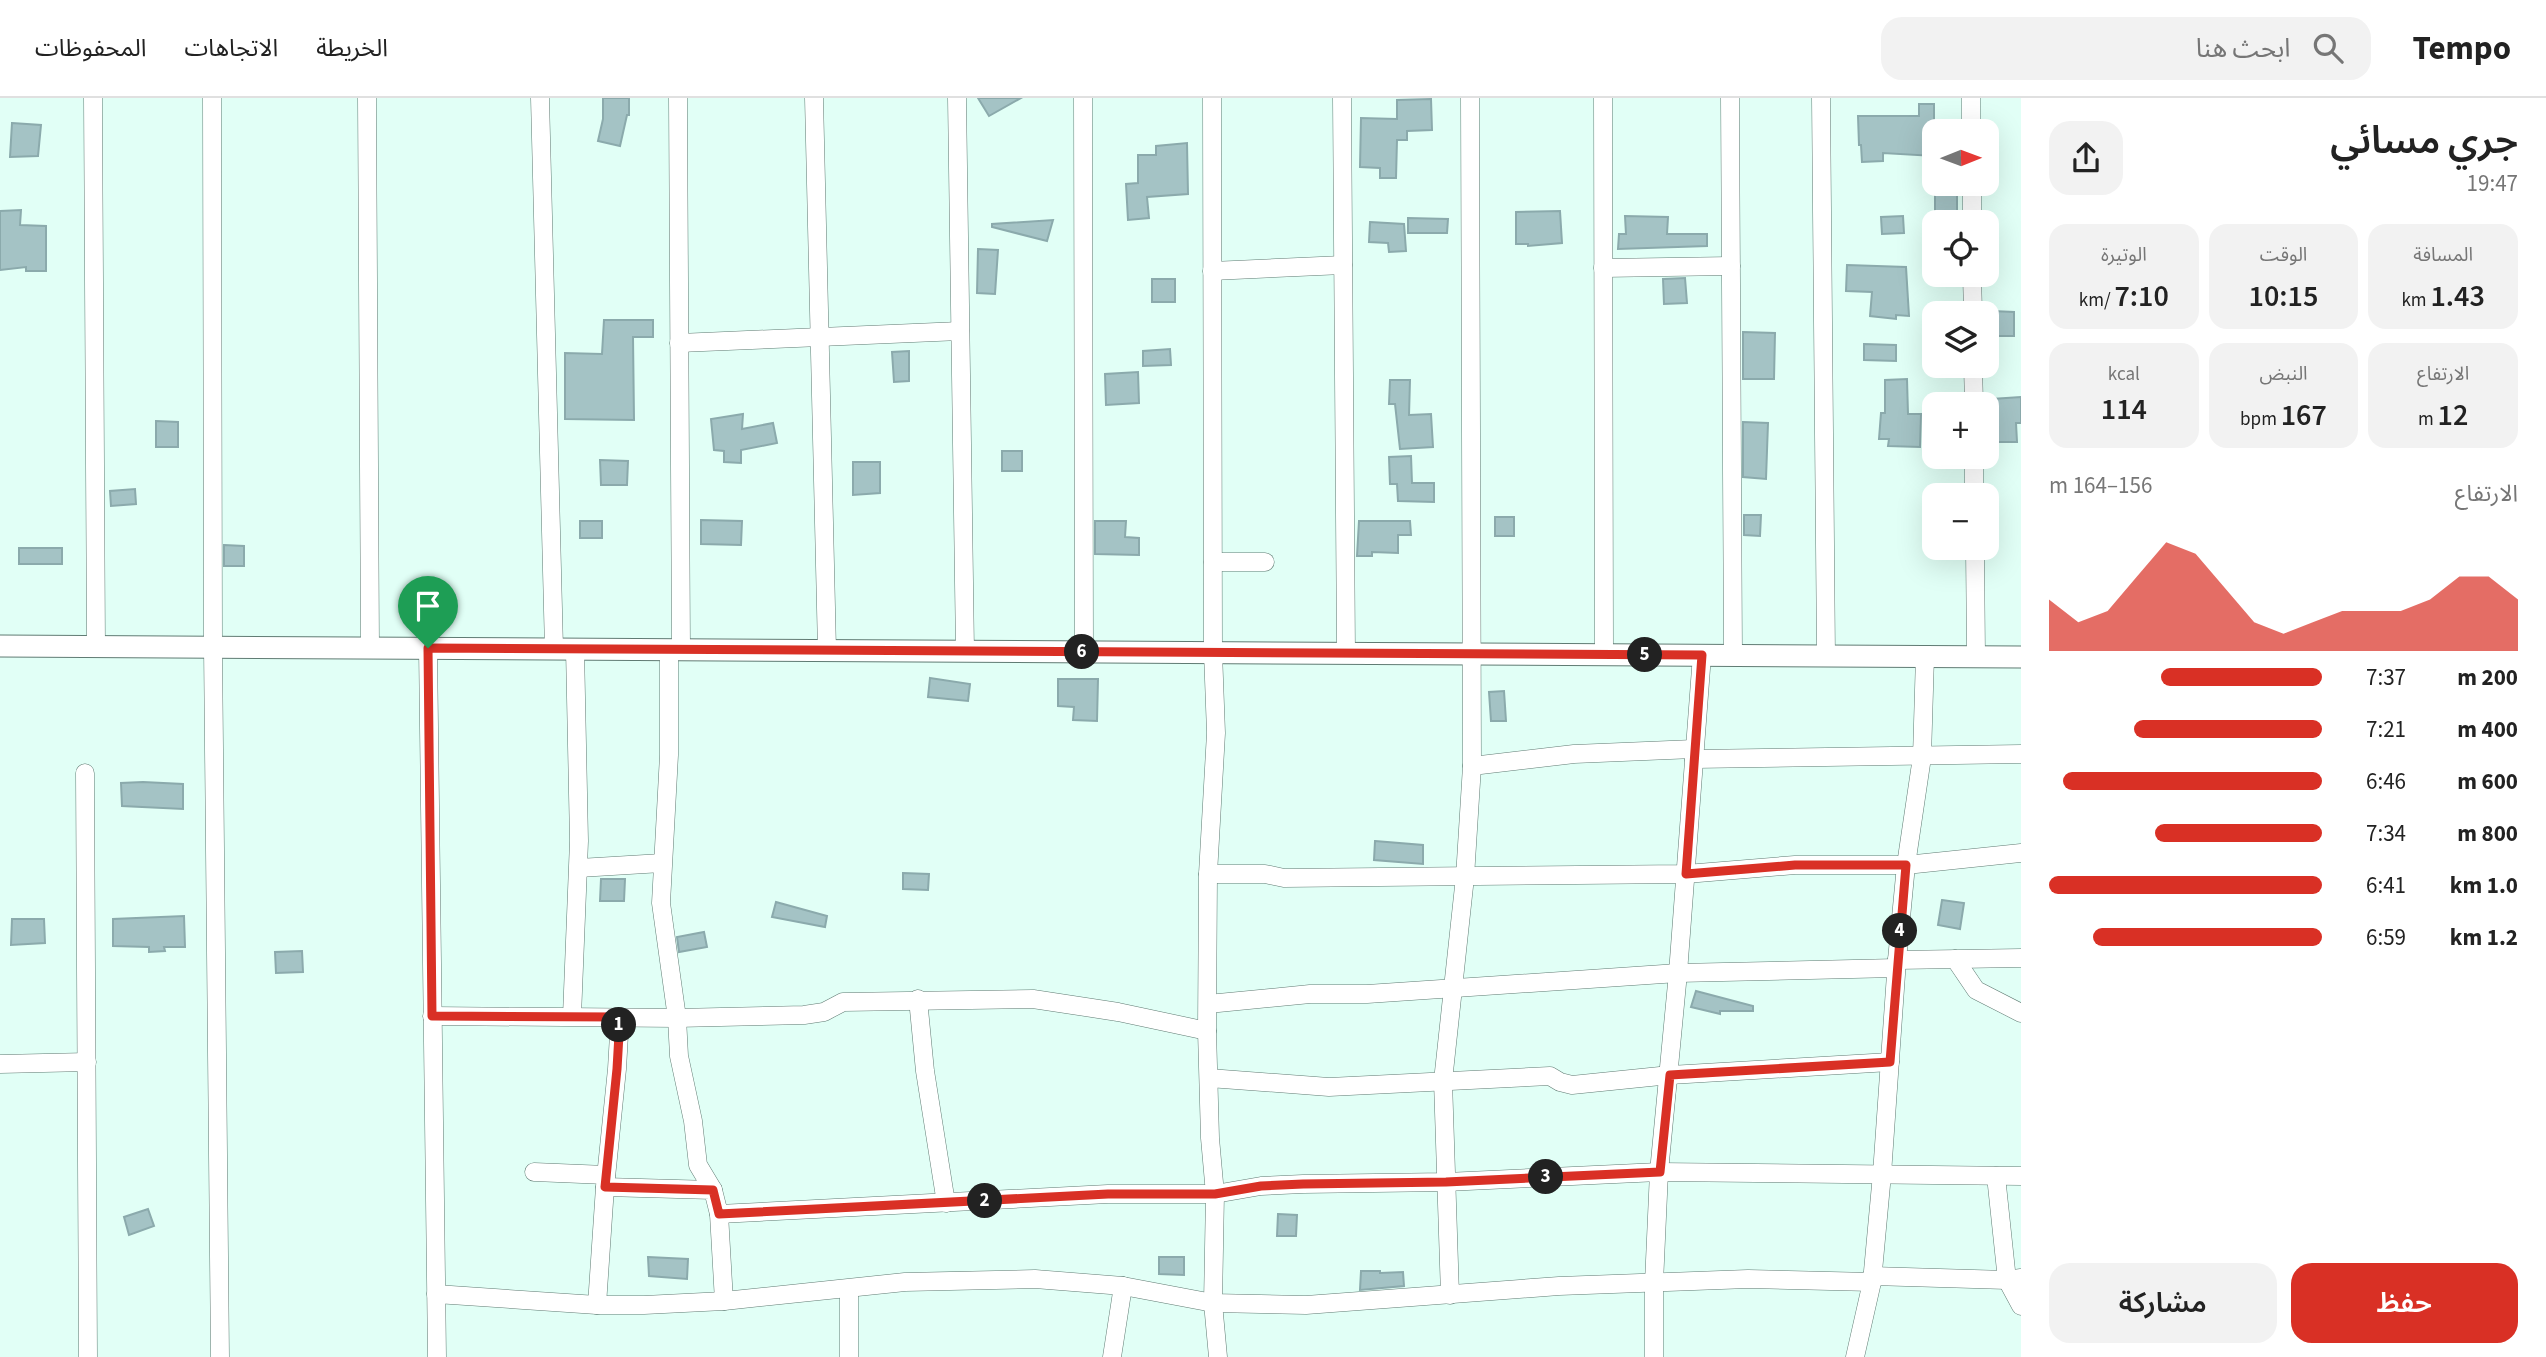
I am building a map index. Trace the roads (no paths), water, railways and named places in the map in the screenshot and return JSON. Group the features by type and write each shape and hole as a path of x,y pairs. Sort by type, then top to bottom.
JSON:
{"street":[{"path":"93,98 96,646"},
{"path":"212,98 213,647 220,1357"},
{"path":"367,98 370,648"},
{"path":"540,98 564,649 579,868 572,1016"},
{"path":"678,98 679,343 675,650 661,902 677,1017 679,1056 693,1121 698,1165 713,1190 719,1214 723,1301"},
{"path":"814,98 827,650"},
{"path":"957,98 965,651"},
{"path":"1083,98 1084,652"},
{"path":"1212,98 1213,652 1216,733 1208,874 1207,1031 1210,1138 1215,1194 1213,1303 1218,1357"},
{"path":"1342,98 1346,653"},
{"path":"1450,1295 1443,1081 1465,877 1472,766 1470,98"},
{"path":"1603,98 1604,654"},
{"path":"1730,98 1733,655"},
{"path":"1821,98 1826,656"},
{"path":"1971,98 1971,119"},
{"path":"1212,271 1343,265"},
{"path":"1603,268 1731,266"},
{"path":"679,343 960,331"},
{"path":"1975,560 1976,656"},
{"path":"1213,562 1265,562"},
{"path":"0,646 2021,657"},
{"path":"428,648 437,1357"},
{"path":"1654,1357 1654,1283 1660,1172 1670,1075 1702,655"},
{"path":"1855,1357 1872,1279 1906,865 1923,757 1925,656"},
{"path":"1472,766 1574,754 1923,757 2021,754"},
{"path":"85,773 88,1357"},
{"path":"1208,874 1265,874 1284,878 1686,874 1795,865 1906,865 2021,853"},
{"path":"579,868 662,863"},
{"path":"1208,1004 1310,994 1367,994 1678,973 2021,958"},
{"path":"1955,959 1976,990 2021,1013"},
{"path":"432,1016 804,1015 824,1012 843,1002 918,999 1041,1000 1118,1012 1207,1031"},
{"path":"918,999 925,1070 946,1203"},
{"path":"597,1305 620,1017"},
{"path":"0,1064 87,1062"},
{"path":"1209,1078 1329,1087 1550,1076 1572,1085 1670,1075 1890,1062"},
{"path":"534,1172 713,1190"},
{"path":"719,1214 1108,1194 1215,1194 1282,1185 1446,1182 1660,1172 2021,1177"},
{"path":"1996,1176 2021,1306"},
{"path":"436,1294 597,1305 723,1301 905,1282 1035,1279 1123,1286 1213,1303 1306,1305 1559,1286 1748,1279 2014,1279"},
{"path":"1112,1357 1123,1286"},
{"path":"849,1289 849,1357"}]}
